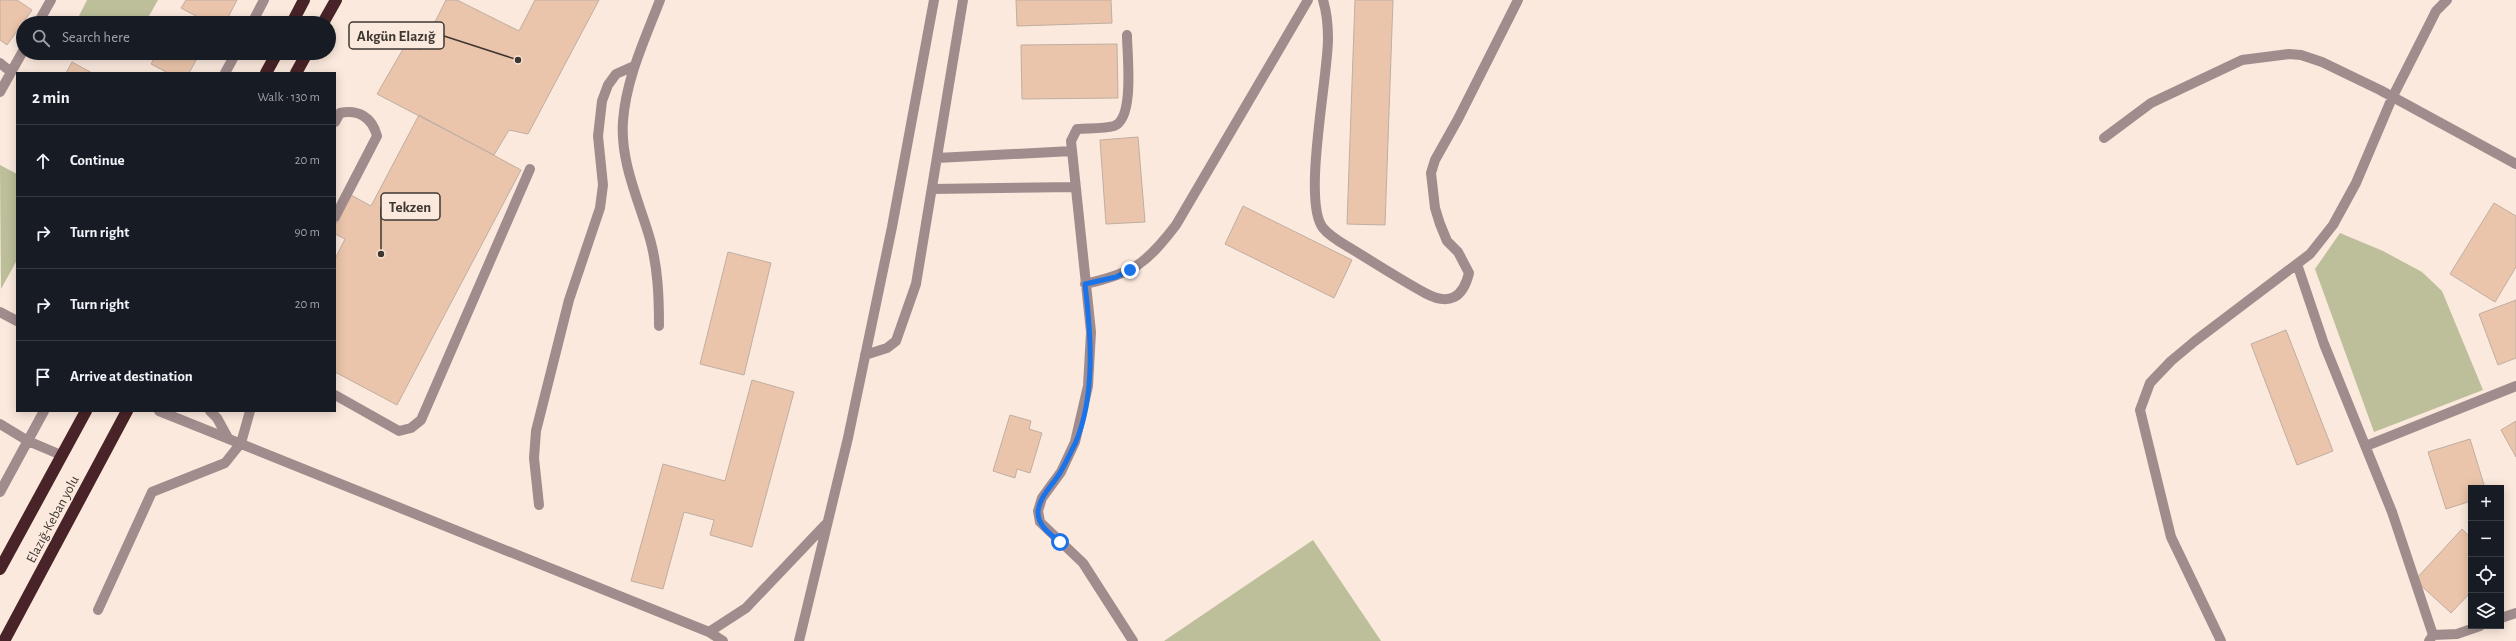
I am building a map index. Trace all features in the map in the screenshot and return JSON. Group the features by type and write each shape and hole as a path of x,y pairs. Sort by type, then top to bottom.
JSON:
{"highway":[{"path":"296,16 304,0"},
{"path":"327,16 336,0"},
{"path":"267,72 273,60"},
{"path":"297,72 303,60"},
{"name":"Elazığ-Keban yolu","path":"0,569 85,412"},
{"name":"Elazığ-Keban yolu","path":"4,641 126,412"}],"street":[{"path":"42,16 51,0"},
{"path":"256,16 264,0"},
{"path":"659,326 659,294 655,265 624,146 623,121 634,66 660,0"},
{"path":"799,641 826,524 848,438 892,227 934,0"},
{"path":"865,355 887,348 896,341 902,329 916,284 963,0"},
{"path":"1085,284 1116,277 1146,261 1176,225 1308,0"},
{"path":"1323,0 1327,14 1328,40 1315,184 1316,212 1319,223 1332,236 1406,283 1430,296 1447,299 1458,297 1463,291 1469,273 1458,252 1447,241 1440,224 1431,173 1435,160 1458,120 1518,0"},
{"path":"2221,641 2171,537 2140,410 2150,383 2171,361 2310,254 2333,225 2356,182 2392,98 2436,11 2447,0"},
{"path":"1127,35 1128,104 1122,120 1114,126 1077,129 1071,140 1091,332 1088,386 1076,442 1061,472 1042,498 1038,511 1040,522 1047,531 1070,549 1083,562 1133,641"},
{"path":"2104,138 2151,103 2242,60 2274,54 2301,55 2322,62 2516,164"},
{"path":"0,92 18,60"},
{"path":"226,72 232,60"},
{"path":"0,63 11,72"},
{"path":"539,505 534,458 536,431 569,300 600,208 603,185 598,136 602,101 608,85 616,74 634,66"},
{"path":"336,120 340,113 356,112 370,121 377,136 336,215"},
{"path":"937,158 1072,150"},
{"path":"336,396 399,430 411,428 421,420 530,169"},
{"path":"932,189 1075,187"},
{"path":"2297,264 2324,344 2392,512 2431,638 2457,634 2471,629"},
{"path":"0,312 16,320"},
{"path":"2366,446 2516,386"},
{"path":"0,492 43,412"},
{"path":"162,412 709,632 723,641"},
{"path":"211,412 218,418 228,438"},
{"path":"98,610 152,492 225,463 241,443 250,412"},
{"path":"0,424 28,441 61,455"},
{"path":"709,632 746,608 826,524"},
{"path":"2504,617 2516,613"}],"green space":[{"path":"87,0 158,0 149,16 79,16"},
{"path":"0,165 16,173 16,262 1,289"},
{"path":"2340,233 2383,251 2422,272 2442,291 2483,390 2374,432 2315,269"},
{"path":"1313,540 1381,641 1164,641"}],"building":[{"path":"0,0 17,0 32,10 28,16 16,16 16,32 7,45 0,40"},
{"path":"186,0 237,0 229,16 196,16 181,8"},
{"path":"446,0 457,0 519,31 535,0 599,0 528,134 509,130 494,155 377,94 406,44 421,50"},
{"path":"1016,0 1111,0 1112,23 1017,26"},
{"path":"1355,0 1393,0 1385,225 1347,224"},
{"path":"1117,44 1118,98 1022,99 1021,45"},
{"path":"153,60 196,60 190,72 166,72 151,64"},
{"path":"72,62 90,72 67,72"},
{"path":"419,115 521,170 397,405 336,373 336,257 345,239 336,234 336,224 351,195 371,206"},
{"path":"1138,137 1145,222 1106,224 1100,140"},
{"path":"2494,203 2516,216 2516,267 2495,302 2450,274"},
{"path":"1243,206 1352,260 1334,298 1225,244"},
{"path":"728,252 771,263 744,375 700,364"},
{"path":"2516,300 2516,358 2498,365 2479,314"},
{"path":"2286,330 2333,451 2297,465 2251,344"},
{"path":"752,380 794,392 752,547 710,535 714,520 684,512 663,589 631,581 663,464 725,481"},
{"path":"1010,415 1031,421 1029,429 1042,433 1030,473 1017,469 1015,478 993,471"},
{"path":"2516,421 2516,457 2501,430"},
{"path":"2470,439 2484,485 2468,485 2468,502 2446,509 2428,452"},
{"path":"2462,529 2468,535 2468,595 2451,613 2415,580"}],"place":[{"name":"Akgün Elazığ","path":"518,60"},
{"name":"Tekzen","path":"381,254"}],"route":[{"path":"1060,542 1047,531 1040,522 1038,511 1042,498 1061,472 1076,442 1082,417 1088,386 1091,332 1085,284 1116,277 1130,270"}]}
